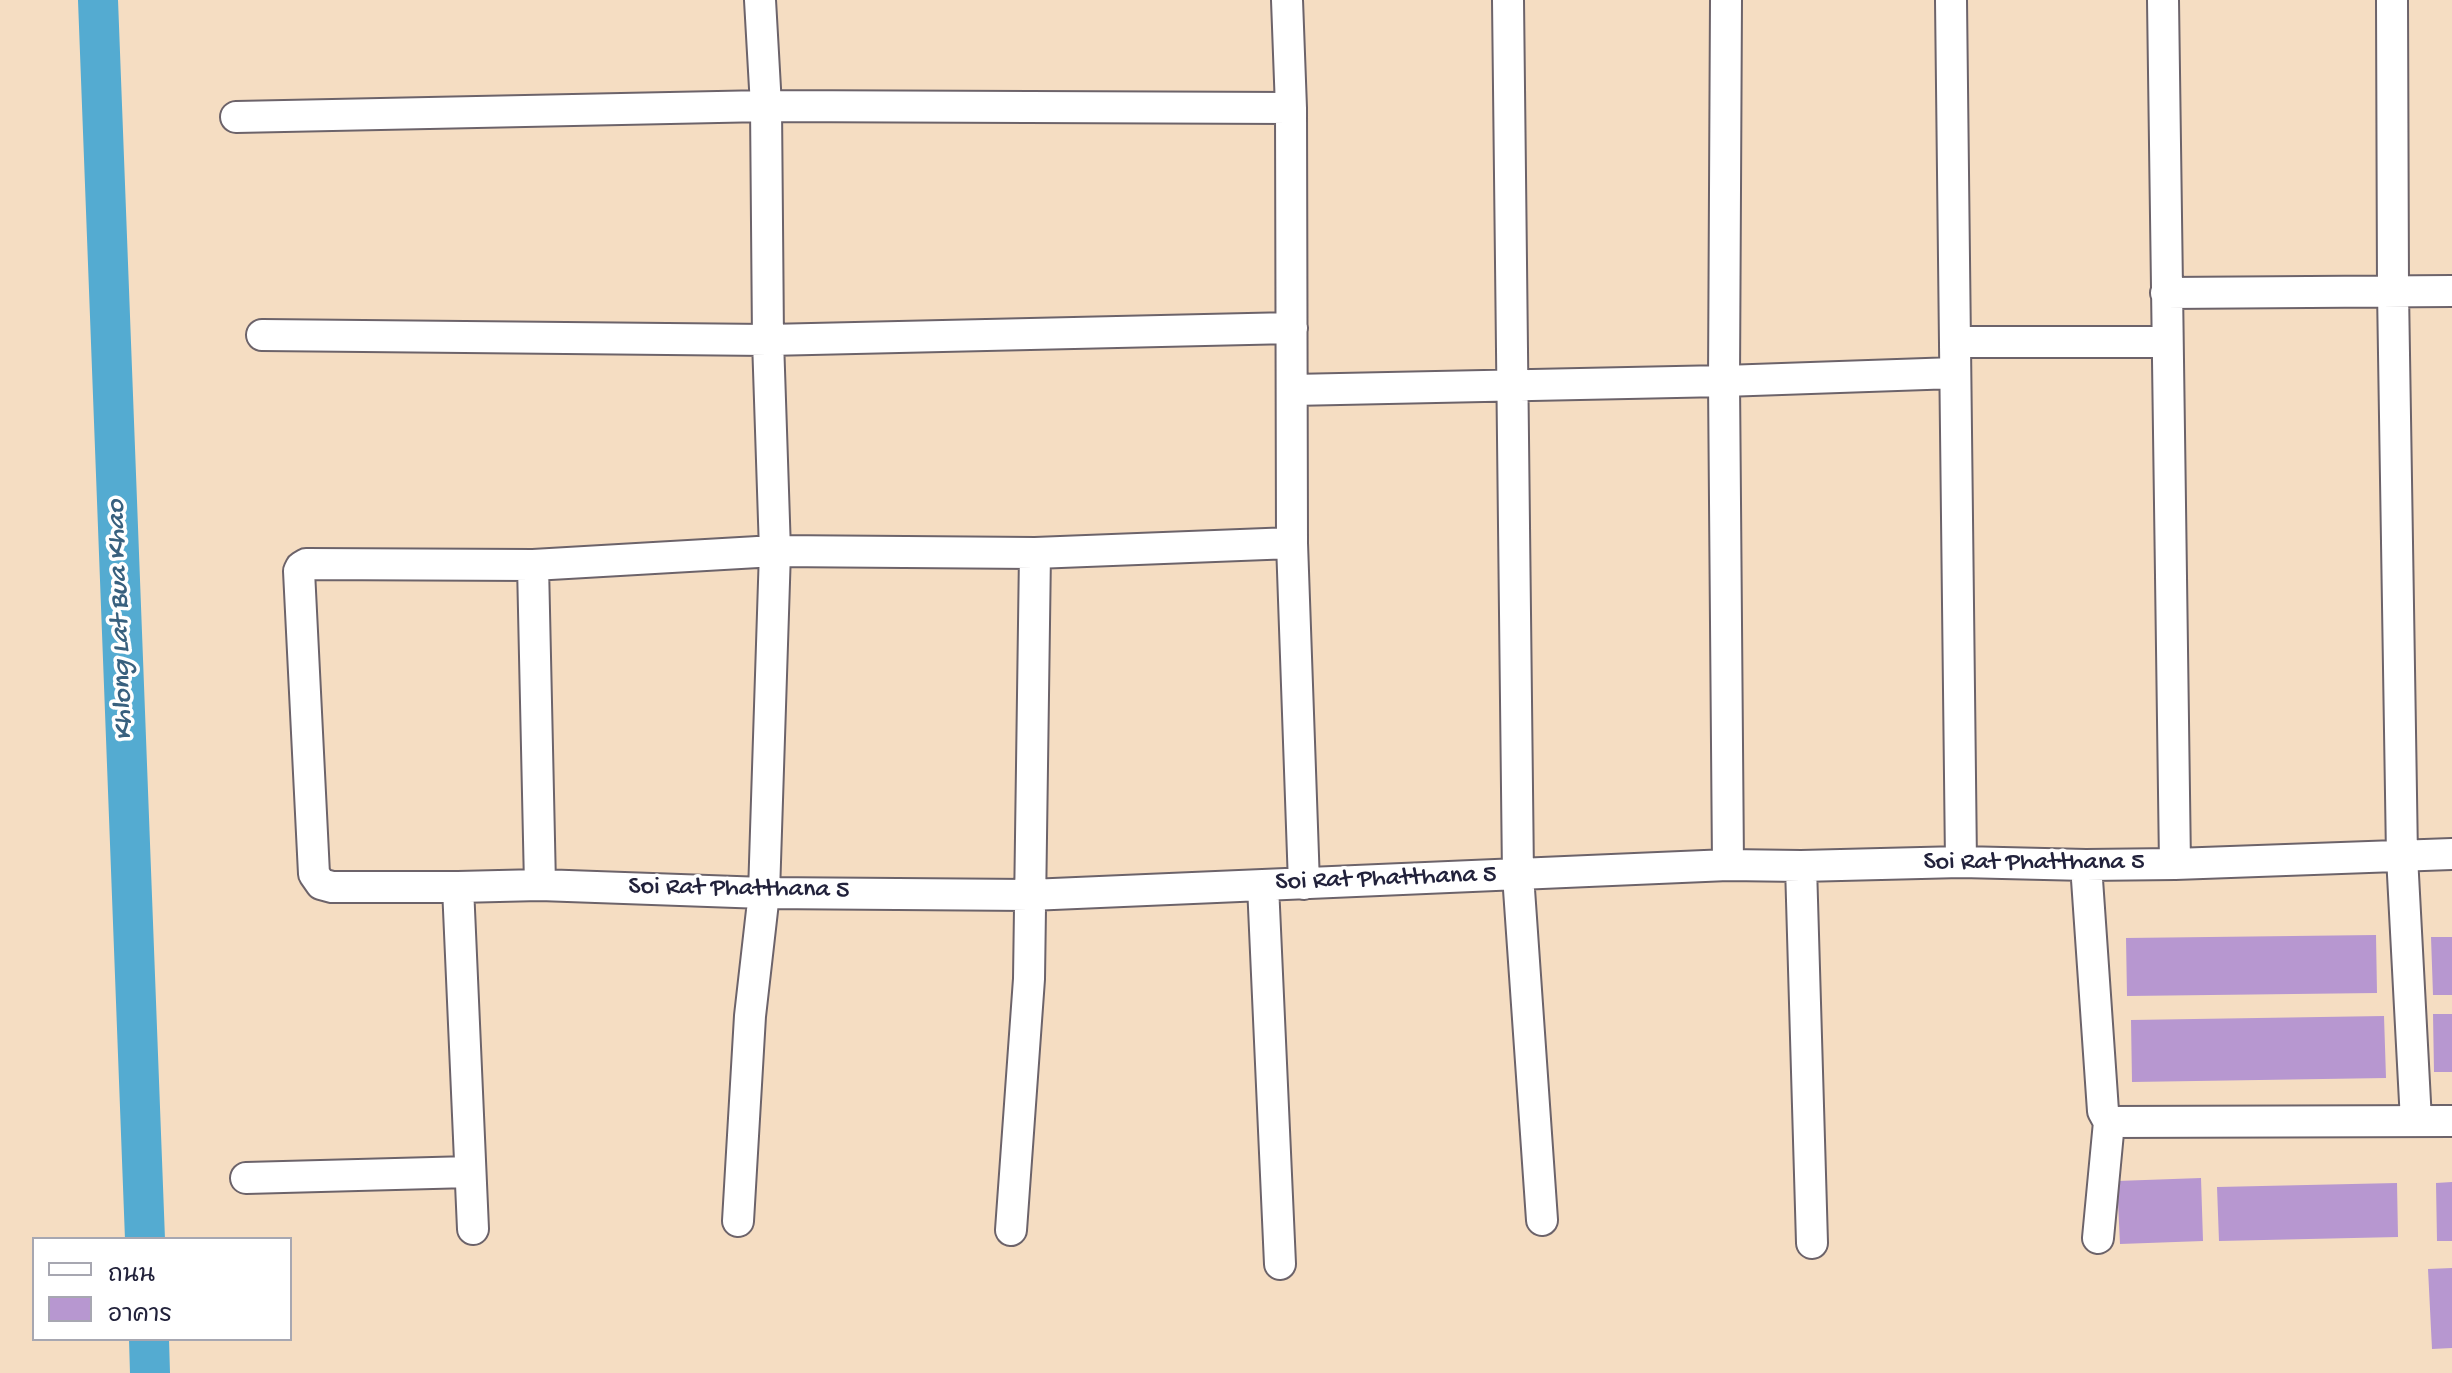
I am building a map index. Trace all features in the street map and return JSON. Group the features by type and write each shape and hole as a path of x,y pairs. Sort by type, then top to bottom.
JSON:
{"street":[{"path":"738,1221 750,1016 764,893 775,551 768,340 766,106 760,0"},
{"path":"1287,0 1291,108 1292,543 1304,884"},
{"path":"1508,0 1518,875 1542,1220"},
{"path":"1726,0 1724,381 1728,865"},
{"path":"1951,0 1961,862"},
{"path":"2163,0 2175,864"},
{"path":"2392,0 2402,856 2416,1121"},
{"path":"236,117 766,106 1291,108"},
{"path":"2166,293 2452,291"},
{"path":"262,335 768,340 1292,328"},
{"path":"1955,342 2167,342"},
{"path":"1292,390 1955,373"},
{"path":"540,885 533,565 775,551 1035,553 1292,543"},
{"path":"1011,1230 1029,979 1035,553"},
{"name":"Soi Rat Phatthana 5","path":"533,565 306,564 301,567 314,874 321,884 332,887 540,885 764,893 1030,895 1728,865 1961,862 2175,864 2452,854"},
{"path":"2086,865 2103,1111 2109,1122 2098,1238"},
{"path":"1801,866 1812,1243"},
{"path":"1263,885 1280,1264"},
{"path":"458,887 473,1229"},
{"path":"2109,1122 2452,1121"},
{"path":"246,1178 470,1172"}],"building":[{"path":"2376,935 2377,993 2127,996 2126,938"},
{"path":"2431,937 2452,937 2452,995 2433,995"},
{"path":"2433,1014 2452,1014 2452,1072 2434,1072"},
{"path":"2384,1016 2386,1078 2132,1082 2131,1020"},
{"path":"2201,1178 2203,1241 2120,1244 2117,1181"},
{"path":"2452,1182 2452,1241 2437,1241 2436,1183"},
{"path":"2397,1183 2398,1237 2219,1241 2217,1187"},
{"path":"2452,1268 2452,1348 2432,1349 2428,1269"}],"waterway":[{"name":"Khlong Lat Bua Khao","path":"98,0 145,1237"},
{"name":"Khlong Lat Bua Khao","path":"149,1341 150,1373"}]}
